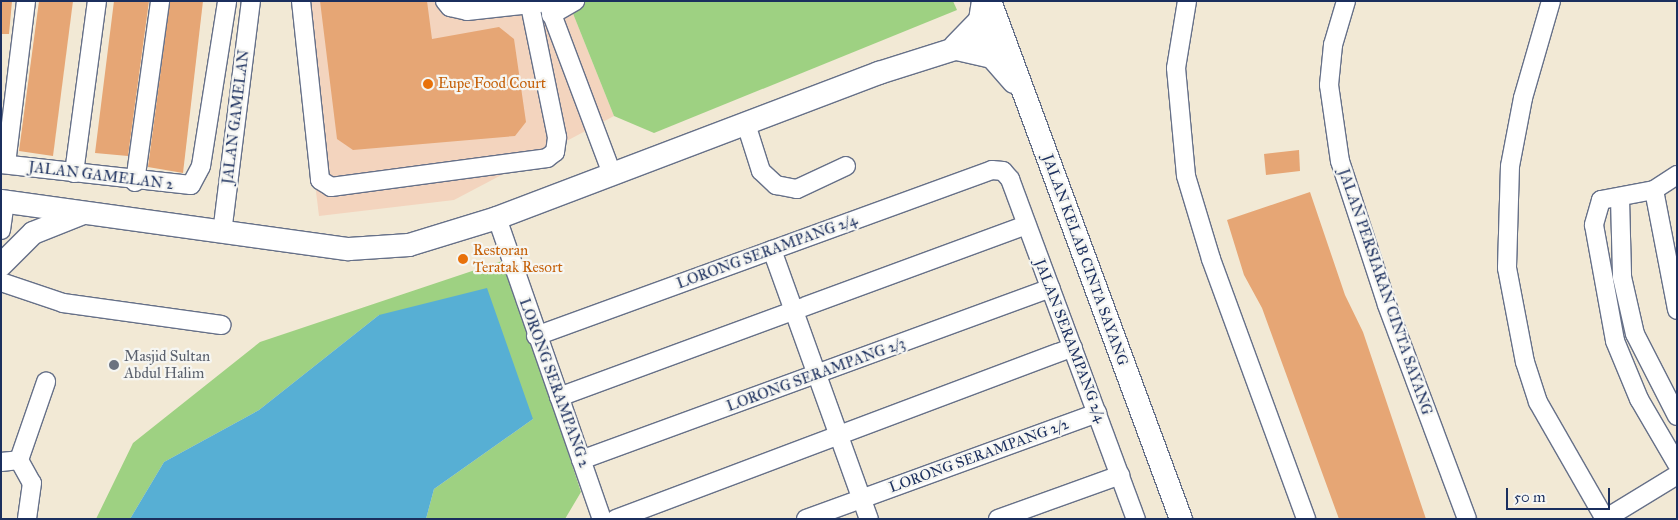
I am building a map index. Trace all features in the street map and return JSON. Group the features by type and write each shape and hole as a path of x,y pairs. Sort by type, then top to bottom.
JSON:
{"main road":[{"path":"952,48 980,20 983,1"},
{"name":"JALAN KELAB CINTA SAYANG","path":"990,1 1181,519"},
{"path":"3,201 222,233 369,250 409,245 497,218 952,48 1002,34"},
{"path":"952,48 1001,62 1029,103"},
{"path":"1,265 33,233 84,213"}],"street":[{"path":"4,164 26,1"},
{"path":"74,173 97,1"},
{"path":"135,182 160,1"},
{"name":"JALAN GAMELAN 2","path":"4,164 135,182 191,185 201,166 226,1"},
{"name":"JALAN GAMELAN","path":"222,233 251,1"},
{"path":"445,1 450,8 467,11 544,6 575,1"},
{"path":"1187,1 1176,73 1191,199 1306,519"},
{"name":"JALAN PERSIARAN CINTA SAYANG","path":"1346,1 1330,69 1340,161 1387,305 1467,519"},
{"path":"1551,1 1525,88 1510,166 1507,268 1525,362 1538,402 1605,519 1677,475"},
{"path":"301,4 320,180 331,188 547,158 558,144 544,6"},
{"path":"544,6 612,174"},
{"path":"746,124 761,170 776,185 797,189 846,166"},
{"name":"JALAN SERAMPANG 2/4","path":"998,170 1010,179 1074,347 1136,519"},
{"name":"LORONG SERAMPANG 2/4","path":"536,336 998,170"},
{"path":"1677,175 1654,190 1620,198 1600,200 1595,207 1595,251 1615,341 1639,399 1671,440 1677,464"},
{"path":"1654,190 1677,310"},
{"path":"1620,198 1622,277 1635,334 1677,416"},
{"path":"1,230 3,201"},
{"name":"LORONG SERAMPANG 2","path":"497,218 536,336 602,519"},
{"path":"559,397 1026,225"},
{"path":"772,250 869,519"},
{"path":"1,282 63,303 221,325"},
{"name":"LORONG SERAMPANG 2/3","path":"581,460 1050,288"},
{"path":"616,519 1074,347"},
{"path":"27,519 32,483 19,460 46,382"},
{"name":"LORONG SERAMPANG 2/2","path":"806,519 1097,413"},
{"path":"1,462 19,460"},
{"path":"998,519 1120,475"}],"shaded area":[{"path":"293,1 568,1 614,116 454,200 319,216"}],"green space":[{"path":"568,1 953,1 957,10 654,133 614,116"},
{"path":"505,260 581,492 565,519 426,519 434,489 533,419 379,315 259,410 164,462 130,519 96,519 133,443 260,342"}],"water":[{"path":"487,288 533,419 434,489 426,519 130,519 164,462 259,410 379,315"}],"building":[{"path":"1,1 12,1 9,34 1,34"},
{"path":"39,1 73,1 53,156 19,151"},
{"path":"114,1 149,1 128,156 95,153"},
{"path":"170,1 203,1 183,173 148,167"},
{"path":"320,1 427,1 432,39 499,27 514,39 526,122 515,136 353,150 337,139"},
{"path":"1299,150 1300,171 1266,175 1264,154"},
{"path":"1310,192 1345,295 1363,332 1426,519 1339,519 1262,308 1244,275 1227,220"}],"place":[{"name":"Eupe Food Court","path":"428,84"},
{"name":"Restoran Teratak Resort","path":"463,259"},
{"name":"Masjid Sultan Abdul Halim","path":"114,365"}]}
